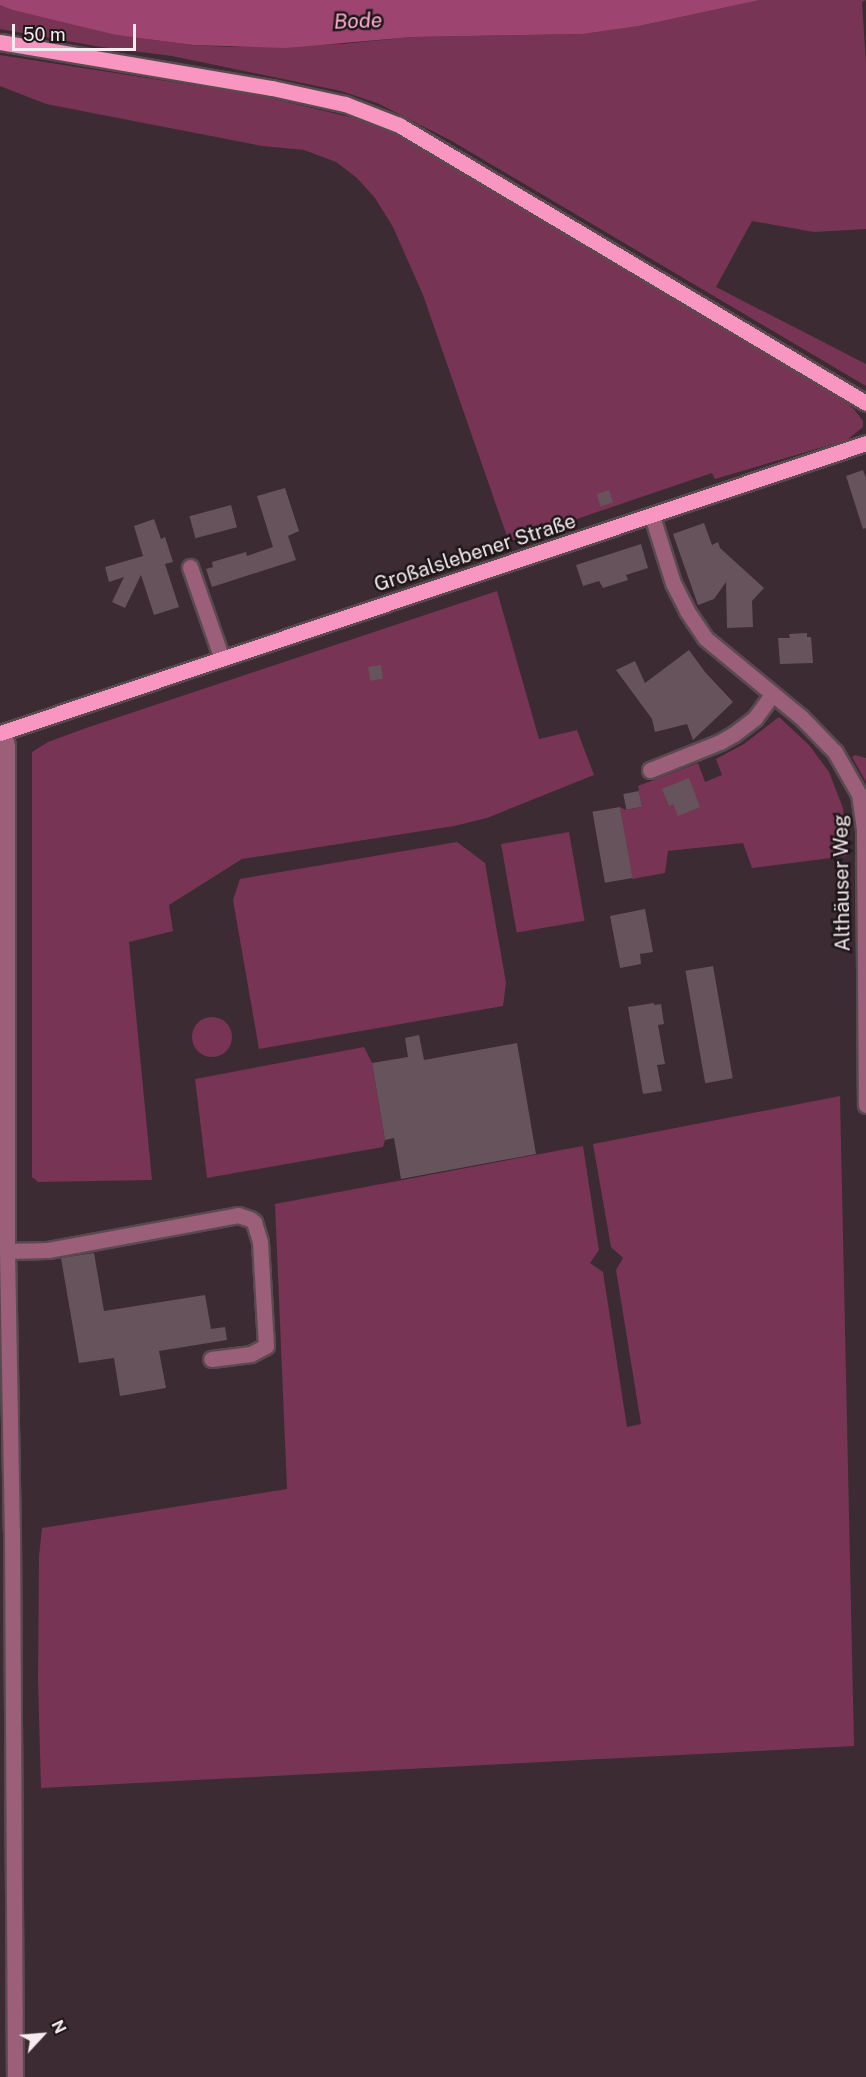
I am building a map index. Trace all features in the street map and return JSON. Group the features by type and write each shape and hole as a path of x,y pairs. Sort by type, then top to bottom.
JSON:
{"main road":[{"path":"0,42 272,88 345,104 399,125 866,403"},
{"name":"Großalslebener Straße","path":"2,732 866,443"}],"street":[{"name":"Althäuser Weg","path":"652,516 673,584 695,624 718,651 801,717 835,752 859,794 864,828 866,1105"},
{"path":"190,567 222,659"},
{"path":"650,770 720,742 734,734 755,718 772,695"},
{"path":"2,732 7,746 7,1251 12,1531 15,2077"},
{"path":"7,1251 48,1250 238,1215 250,1219 254,1222 260,1242 266,1346 251,1354 211,1359"}],"shaded area":[{"path":"760,0 866,0 862,2 866,64 866,229 814,232 752,221 716,287 866,364 866,386 450,140 377,103 341,91 172,56 101,47 0,29 0,5 116,35 193,45 229,47 342,44 412,37 583,34 639,26"},
{"path":"0,55 262,96 362,120 399,135 825,387 854,409 863,421 863,427 847,440 715,479 712,473 509,542 423,295 393,227 375,198 357,178 336,162 304,150 262,146 46,104 0,86"},
{"path":"497,591 539,739 577,730 594,775 487,818 454,826 242,859 169,905 173,931 129,942 152,1180 38,1182 32,1177 32,752 48,742 83,729"},
{"path":"779,717 809,745 829,772 843,808 847,856 752,868 743,843 668,851 665,873 632,879 620,807 626,810 642,807 638,786 698,763 705,782 722,775 716,759 744,744"},
{"path":"855,755 866,758 866,782 852,757"},
{"path":"569,832 585,921 517,933 501,844"},
{"path":"457,842 485,863 506,983 503,1006 259,1049 233,900 240,879"},
{"path":"212,1017 226,1023 232,1037 226,1051 212,1057 198,1051 192,1037 198,1023"},
{"path":"364,1047 372,1063 385,1140 383,1147 207,1178 195,1079"},
{"path":"840,1096 854,1746 41,1788 38,1681 39,1556 42,1528 287,1489 275,1204 583,1146 599,1250 590,1263 603,1272 627,1427 641,1424 616,1270 623,1258 611,1247 593,1144"}],"water":[{"name":"Bode","path":"0,0 760,0 639,26 583,34 412,37 286,48 193,45 116,35 13,10 0,5"}],"building":[{"path":"863,470 866,478 866,528 863,529 846,476"},
{"path":"285,488 299,531 288,536 296,560 212,587 206,569 213,567 212,562 246,552 247,556 273,547 257,496"},
{"path":"609,490 613,502 601,506 597,494"},
{"path":"231,505 237,527 195,538 189,516"},
{"path":"154,519 161,539 165,537 173,562 165,564 179,607 154,615 141,575 125,608 112,602 124,577 109,582 105,567 143,556 134,526"},
{"path":"704,523 712,545 718,542 720,548 764,588 752,601 753,627 727,628 726,582 714,599 698,605 673,534"},
{"path":"641,544 648,568 626,575 628,580 603,588 599,581 583,586 576,565"},
{"path":"807,633 807,637 811,637 813,663 780,664 778,638 790,638 789,634"},
{"path":"689,650 705,672 733,702 693,740 687,724 655,732 652,719 616,670 635,661 645,683"},
{"path":"381,665 383,679 370,681 368,667"},
{"path":"689,778 700,807 678,816 673,804 669,806 662,789"},
{"path":"639,791 642,807 626,810 623,794"},
{"path":"620,807 633,878 605,883 592,812"},
{"path":"645,909 653,952 640,954 641,964 620,968 610,916"},
{"path":"713,966 733,1078 705,1083 685,971"},
{"path":"654,1003 654,1005 661,1004 664,1024 658,1025 665,1064 657,1065 662,1091 643,1094 628,1007"},
{"path":"419,1035 424,1060 517,1043 536,1154 401,1179 394,1138 385,1140 372,1063 408,1057 405,1038"},
{"path":"94,1253 104,1311 205,1295 211,1329 225,1327 227,1340 159,1351 166,1388 120,1396 114,1358 79,1363 61,1258"}]}
